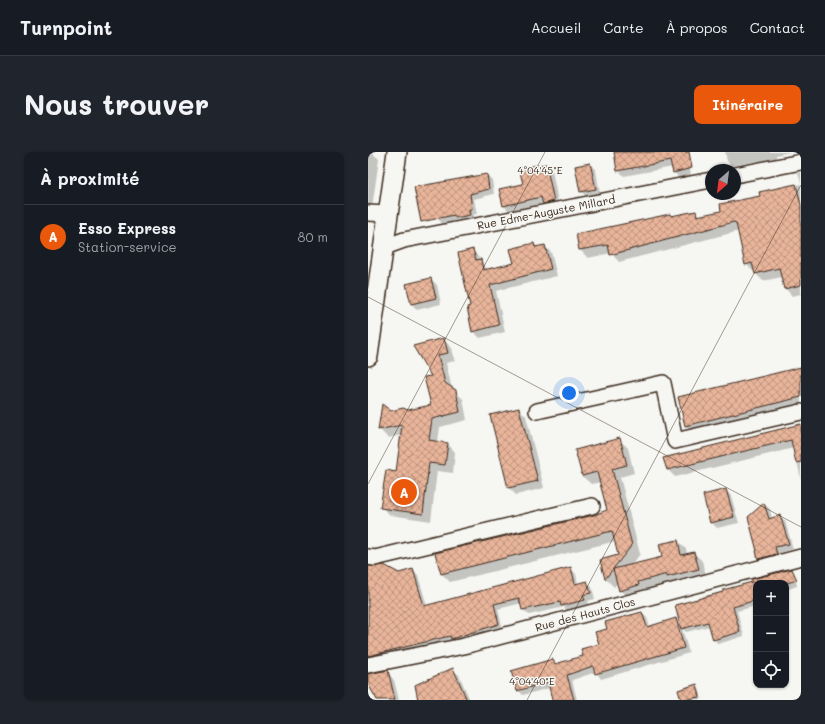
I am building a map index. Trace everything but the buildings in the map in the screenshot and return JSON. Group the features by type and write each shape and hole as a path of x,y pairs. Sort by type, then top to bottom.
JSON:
{"main road":[{"path":"368,356 382,248 397,152"}],"street":[{"path":"741,174 801,162"},
{"name":"Rue Edme-Auguste Millard","path":"382,248 404,240 705,181"},
{"path":"368,213 387,214"},
{"path":"537,411 662,383 675,441 801,412"},
{"path":"368,557 375,558 592,506"},
{"name":"Rue des Hauts Clos","path":"368,665 464,646 801,557"}],"place":[{"name":"Esso Express","path":"404,492"}]}
